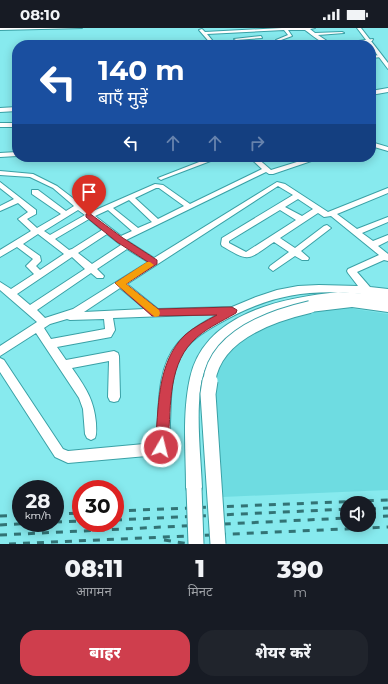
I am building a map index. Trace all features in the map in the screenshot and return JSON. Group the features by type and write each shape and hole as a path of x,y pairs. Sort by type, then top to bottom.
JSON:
{"main road":[{"path":"0,29 80,28"},
{"path":"359,28 370,40"},
{"path":"362,28 370,40"},
{"path":"376,47 388,63"},
{"path":"383,55 388,67"},
{"path":"196,544 193,427 195,378 200,365 216,339 230,328 263,311 345,296 388,299"},
{"path":"218,544 208,394 210,375 224,351 240,334 268,319 308,303 352,303 388,307"}],"street":[{"path":"199,28 210,40"},
{"path":"305,28 322,40"},
{"path":"203,33 254,29 313,28"},
{"path":"337,28 349,40"},
{"path":"228,32 236,39 263,39 254,29"},
{"path":"278,40 290,37 285,29"},
{"path":"312,34 342,33"},
{"path":"376,92 388,90"},
{"path":"0,110 12,109"},
{"path":"0,125 12,125"},
{"path":"376,145 388,149"},
{"path":"0,155 12,154"},
{"path":"161,178 204,162"},
{"path":"258,162 269,171 279,184 372,245 387,257"},
{"path":"30,310 92,269 138,232 188,206 269,171 302,162"},
{"path":"0,173 31,175 55,187 123,243 154,262"},
{"path":"0,352 41,325 76,312 279,184"},
{"path":"50,239 89,216 158,185 188,206"},
{"path":"1,187 33,212 22,220 100,276"},
{"path":"297,196 224,242 246,255 302,220 321,212 333,214 388,190"},
{"path":"35,192 66,214"},
{"path":"130,197 157,222"},
{"path":"0,208 18,200"},
{"path":"0,254 78,206"},
{"path":"280,206 302,220"},
{"path":"108,207 138,232"},
{"path":"333,214 353,233"},
{"path":"353,233 388,219"},
{"path":"273,268 327,228"},
{"path":"10,294 107,230"},
{"path":"274,238 305,258"},
{"path":"372,245 388,238"},
{"path":"17,243 38,258 37,261 30,266 39,274"},
{"path":"367,290 351,271 387,257"},
{"path":"120,283 156,313"},
{"path":"0,285 30,310 41,325 49,344 88,402 91,434"},
{"path":"0,363 59,453 63,456 68,457 158,449 163,443 169,372 175,355 194,334 232,310 260,298 293,290 334,286 388,293"},
{"path":"49,344 107,334 110,330 107,315 94,300"},
{"path":"66,316 232,310"},
{"path":"63,365 114,356 114,397"}],"shaded area":[{"path":"329,305 388,314 388,490 222,497 207,371 235,334"}],"railway":[{"path":"124,511 388,500"},
{"path":"376,509 388,508"},
{"path":"124,520 340,509"},
{"path":"64,514 72,513"},
{"path":"0,516 12,515"},
{"path":"376,517 388,516"},
{"path":"0,535 340,518"},
{"path":"64,522 72,521"},
{"path":"0,525 12,524"},
{"path":"9,544 388,527"},
{"path":"164,540 189,544"}],"slow traffic":[{"path":"150,265 120,283 155,313"}],"route":[{"path":"89,216 127,246 154,262 120,283 156,313 232,310 189,338 175,355 169,372 163,443 161,447"}]}
